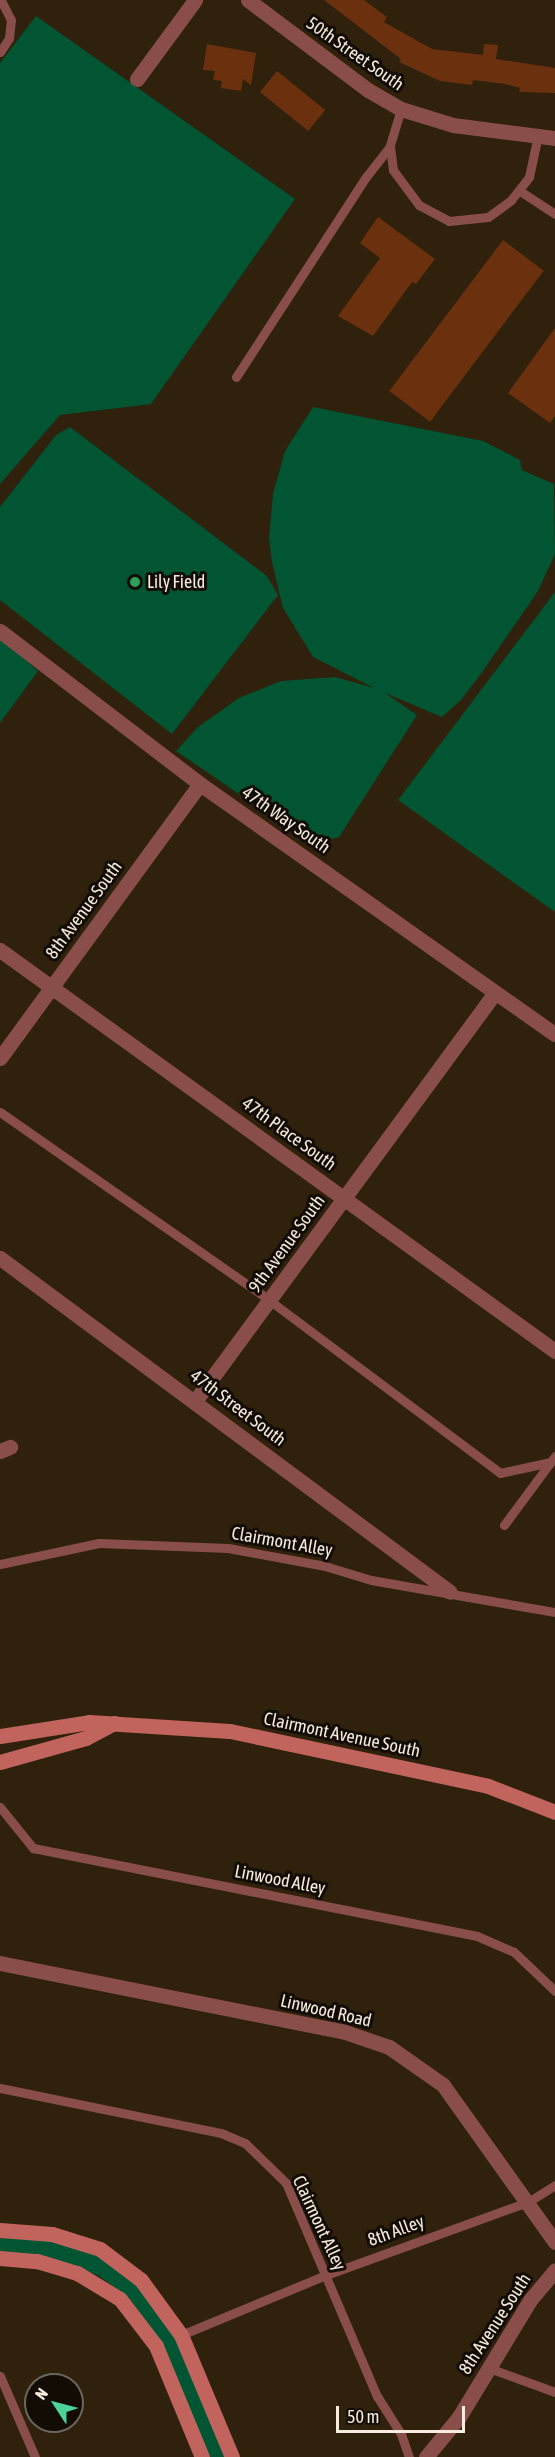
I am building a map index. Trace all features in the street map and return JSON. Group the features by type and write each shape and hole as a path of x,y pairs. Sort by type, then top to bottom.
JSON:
{"street":[{"path":"137,79 195,0"},
{"name":"50th Street South","path":"248,0 368,90 401,109 453,125 555,138"},
{"name":"47th Way South","path":"0,631 200,784 494,994 555,1034"},
{"name":"8th Avenue South","path":"0,1058 200,784"},
{"name":"47th Place South","path":"0,950 53,986 555,1351"},
{"name":"9th Avenue South","path":"195,1401 494,994"},
{"name":"47th Street South","path":"0,1258 450,1592"},
{"name":"Clairmont Avenue South","path":"0,1736 89,1722 230,1731 488,1786 555,1812"},
{"path":"0,1762 86,1738 114,1724"},
{"name":"Linwood Road","path":"0,1963 345,2032 389,2047 443,2085 555,2242"},
{"path":"0,2230 52,2234 100,2249 141,2280 181,2335 232,2457"},
{"path":"0,2258 37,2261 77,2273 120,2299 156,2346 202,2457"},
{"name":"8th Avenue South","path":"426,2457 459,2418 530,2301 555,2270"}],"lane":[{"path":"0,52 9,38 11,20 1,0"},
{"path":"236,377 366,177 390,146 401,109"},
{"path":"390,146 393,170 400,183 419,205 449,221 488,218 520,191 535,161 538,135"},
{"path":"520,191 555,214"},
{"path":"0,1112 269,1300 500,1473 553,1459"},
{"path":"504,1525 553,1459"},
{"name":"Clairmont Alley","path":"0,1564 99,1543 228,1548 326,1566 371,1580 555,1612"},
{"name":"Linwood Alley","path":"0,1807 33,1848 477,1936 514,1952 555,1991"},
{"name":"Clairmont Alley","path":"0,2088 221,2133 244,2143 286,2184 377,2396 401,2434 409,2457"},
{"name":"8th Alley","path":"181,2335 326,2275 528,2202 555,2185"},
{"path":"489,2368 555,2392"},
{"path":"0,2376 35,2457"}],"green space":[{"path":"36,16 295,199 151,404 60,415 0,484 0,63"},
{"path":"313,407 483,441 520,460 522,470 554,484 555,554 538,591 483,671 461,700 442,717 385,693 417,715 339,837 312,844 176,751 198,727 239,698 281,681 335,677 374,688 313,657 283,608 272,562 269,538 273,494 285,451"},
{"name":"Lily Field","path":"70,427 267,576 278,595 172,734 0,600 0,507 56,435"},
{"path":"555,592 555,912 398,800"},
{"path":"0,638 38,671 0,723"},
{"path":"0,2235 58,2241 99,2251 141,2285 177,2337 227,2457 210,2457 151,2327 128,2297 99,2276 72,2264 0,2256"}],"building":[{"path":"324,0 364,0 387,17 384,22 432,49 483,55 484,44 498,45 496,59 555,68 555,93 519,92 520,88 505,84 473,80 472,85 440,81 399,62 401,59"},
{"path":"207,44 256,53 251,85 243,79 241,91 221,88 222,81 213,80 215,71 203,70"},
{"path":"277,71 325,110 308,131 260,92"},
{"path":"378,217 435,259 416,284 412,282 373,336 338,316 380,258 360,243"},
{"path":"503,240 544,271 430,422 389,391"},
{"path":"555,328 555,416 550,423 508,393"}],"place":[{"name":"Lily Field","path":"135,582"}]}
